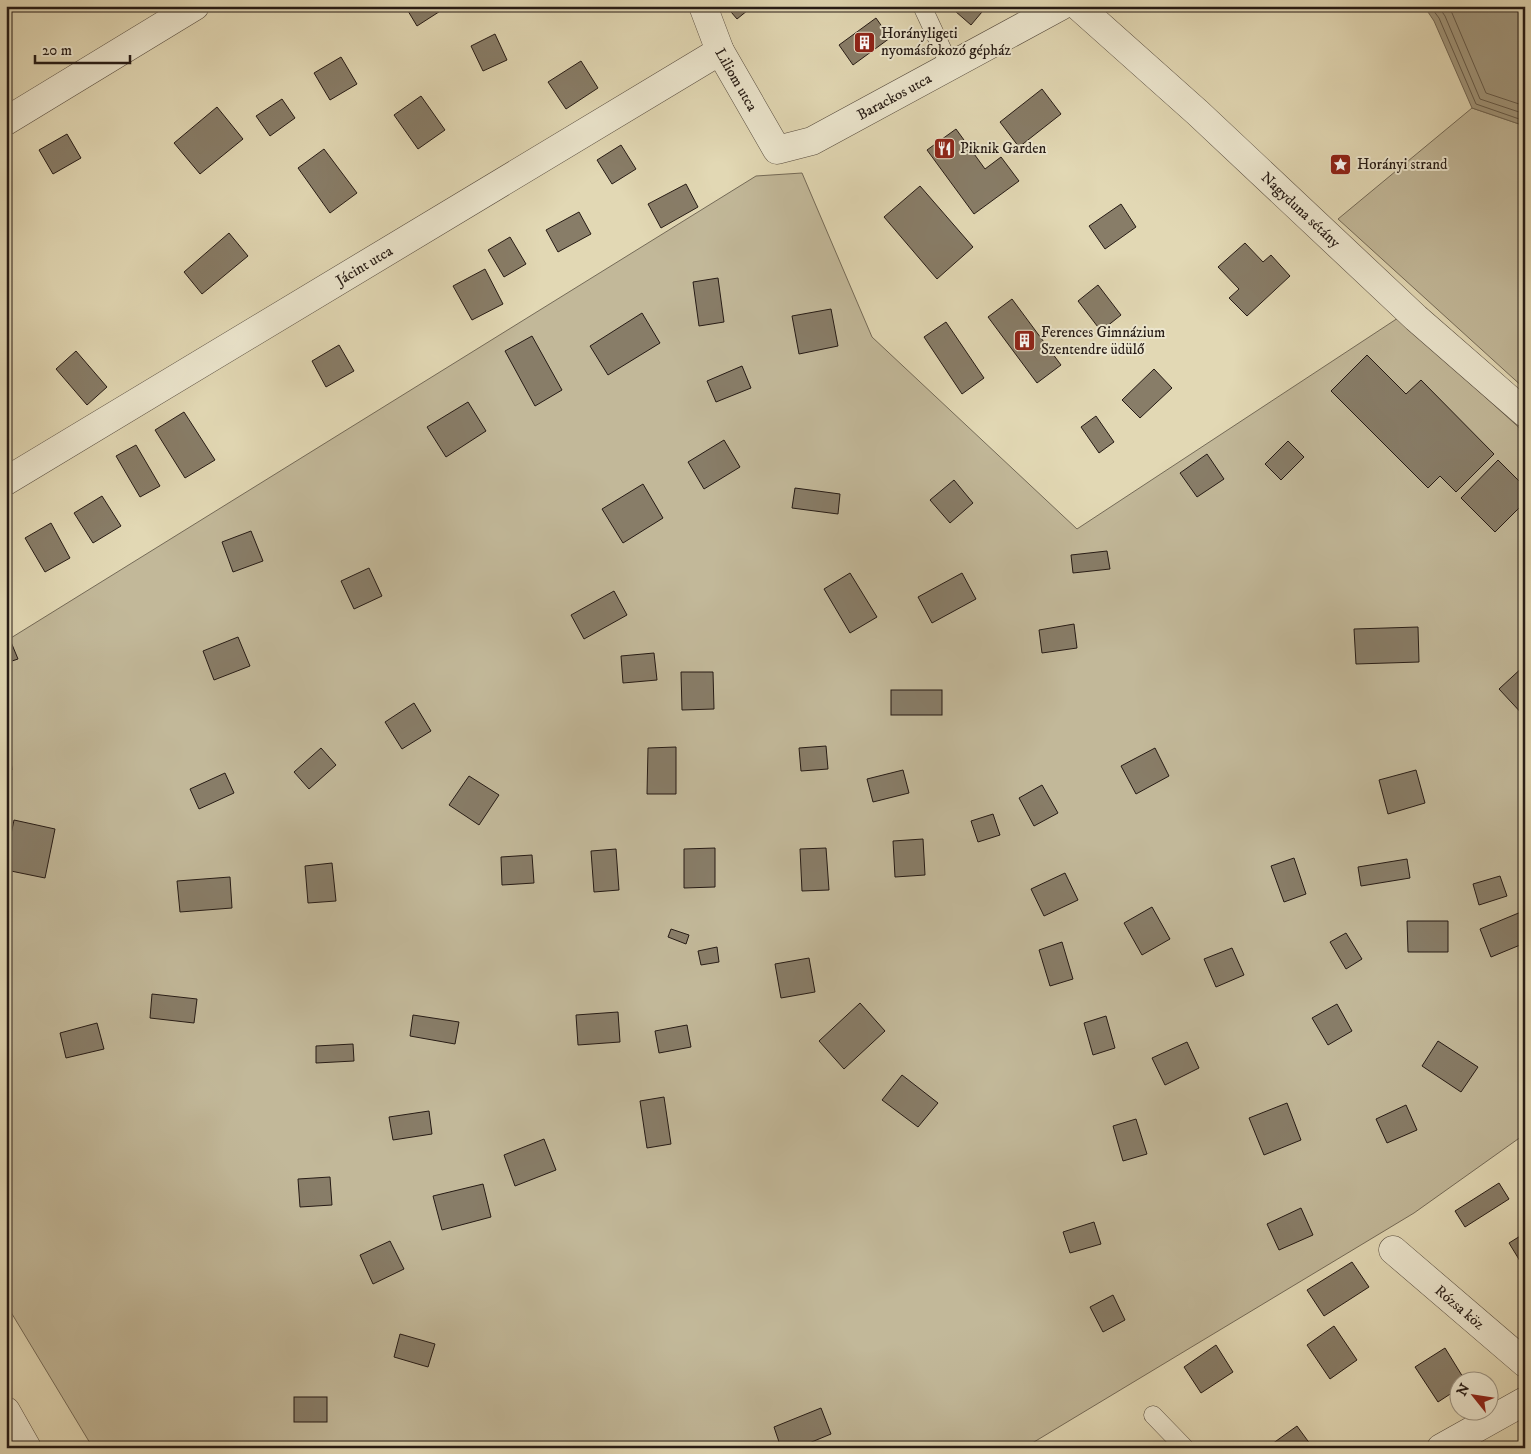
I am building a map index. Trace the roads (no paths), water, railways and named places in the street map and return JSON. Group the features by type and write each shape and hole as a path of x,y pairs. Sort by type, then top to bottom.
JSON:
{"street":[{"path":"6,122 195,6"},
{"name":"Liliom utca","path":"703,6 720,50 777,150"},
{"name":"Barackos utca","path":"777,150 812,141 1061,6"},
{"name":"Nagyduna sétány","path":"1078,6 1198,113 1416,318 1525,413"},
{"name":"Jácint utca","path":"6,481 720,50"},
{"name":"Rózsa köz","path":"1393,1250 1525,1363"},
{"path":"1441,1448 1525,1401"},
{"path":"6,1411 28,1448"}],"lane":[{"path":"922,6 950,66"},
{"path":"1153,1415 1185,1448"}],"water":[{"path":"1424,6 1525,6 1525,126 1472,108 1434,21"}],"place":[{"name":"Horányligeti nyomásfokozó gépház","path":"865,42"},
{"name":"Piknik Garden","path":"944,148"},
{"name":"Horányi strand","path":"1341,164"},
{"name":"Ferences Gimnázium Szentendre üdülő","path":"1025,341"}]}
